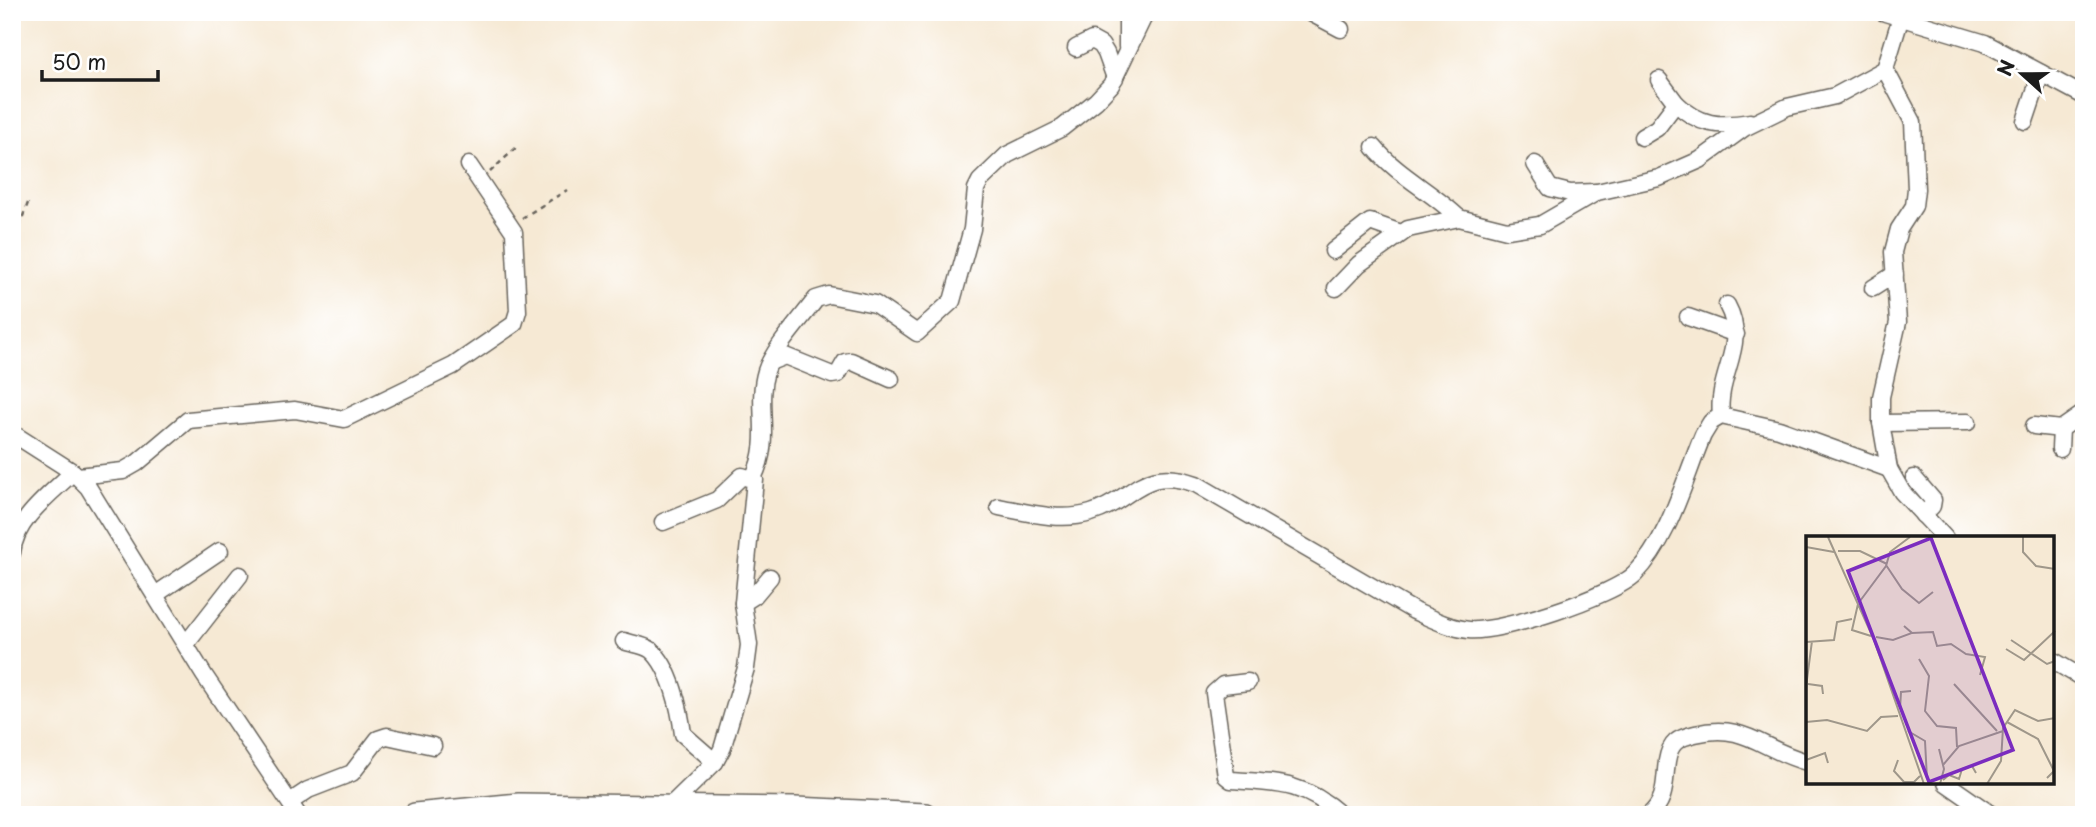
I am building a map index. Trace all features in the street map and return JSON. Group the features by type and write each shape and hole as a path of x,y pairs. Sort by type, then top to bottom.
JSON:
{"highway":[{"path":"415,815 519,805 795,809 926,815"}],"street":[{"path":"1127,12 1127,52"},
{"path":"753,478 764,446 763,387 771,362 816,299 822,296 875,304 917,333 948,308 972,229 975,189 980,181 1007,155 1075,119 1096,101 1115,78 1146,12"},
{"path":"1308,12 1341,29"},
{"path":"1882,12 1900,20 1960,34 2084,96"},
{"path":"1535,164 1550,188 1570,193 1597,192 1659,178 1700,160 1759,121 1800,103 1835,96 1885,69 1900,20"},
{"path":"1076,48 1092,40 1101,45 1115,78"},
{"path":"1885,69 1913,122 1916,149 1914,206 1893,251 1898,330 1881,397 1881,423 1889,469 1902,492 1943,536"},
{"path":"2025,121 2041,73"},
{"path":"1659,80 1676,103 1703,123 1717,126 1759,121"},
{"path":"1642,137 1657,128 1676,103"},
{"path":"1374,147 1403,177 1433,194 1458,218"},
{"path":"12,553 13,542 24,521 75,474 123,471 137,463 188,420 295,410 344,419 453,366 514,324 517,318 517,271 514,232 469,165"},
{"path":"1336,288 1359,264 1401,233 1458,218 1490,228 1525,229 1540,225 1597,192"},
{"path":"1333,251 1370,222 1401,233"},
{"path":"1873,288 1895,274"},
{"path":"1721,416 1721,388 1736,334 1736,322 1727,305"},
{"path":"1688,317 1736,334"},
{"path":"771,362 785,356 832,375 838,374 845,362 851,361 891,379"},
{"path":"2034,426 2061,429 2084,413"},
{"path":"999,507 1046,516 1092,513 1138,485 1161,479 1182,479 1196,484 1414,611 1444,625 1472,631 1573,607 1634,575 1656,544 1670,517 1703,435 1711,422 1721,416 1740,417 1779,429 1889,469"},
{"path":"1881,423 1968,422"},
{"path":"2060,449 2061,429"},
{"path":"12,433 75,474 88,487 186,645 294,808 308,790 352,773 378,739 387,736 433,746"},
{"path":"663,522 717,500 742,476 753,478 757,484 743,603 749,645 746,668 722,749 715,762 670,806"},
{"path":"1914,478 1933,500 1932,506 1923,515"},
{"path":"155,595 220,551"},
{"path":"186,645 240,575"},
{"path":"743,603 754,596 770,576"},
{"path":"624,641 650,650 657,659 680,706 683,734 715,762"},
{"path":"2054,661 2084,679"},
{"path":"1248,682 1223,685 1214,693 1226,776 1231,780 1296,786 1322,798 1341,815"},
{"path":"1649,815 1658,808 1664,794 1670,747 1679,737 1728,729 1785,756 1806,761"},
{"path":"1949,785 1992,815"}],"path":[{"path":"480,181 519,145"},
{"path":"510,225 567,190"},
{"path":"12,245 27,203"}]}
